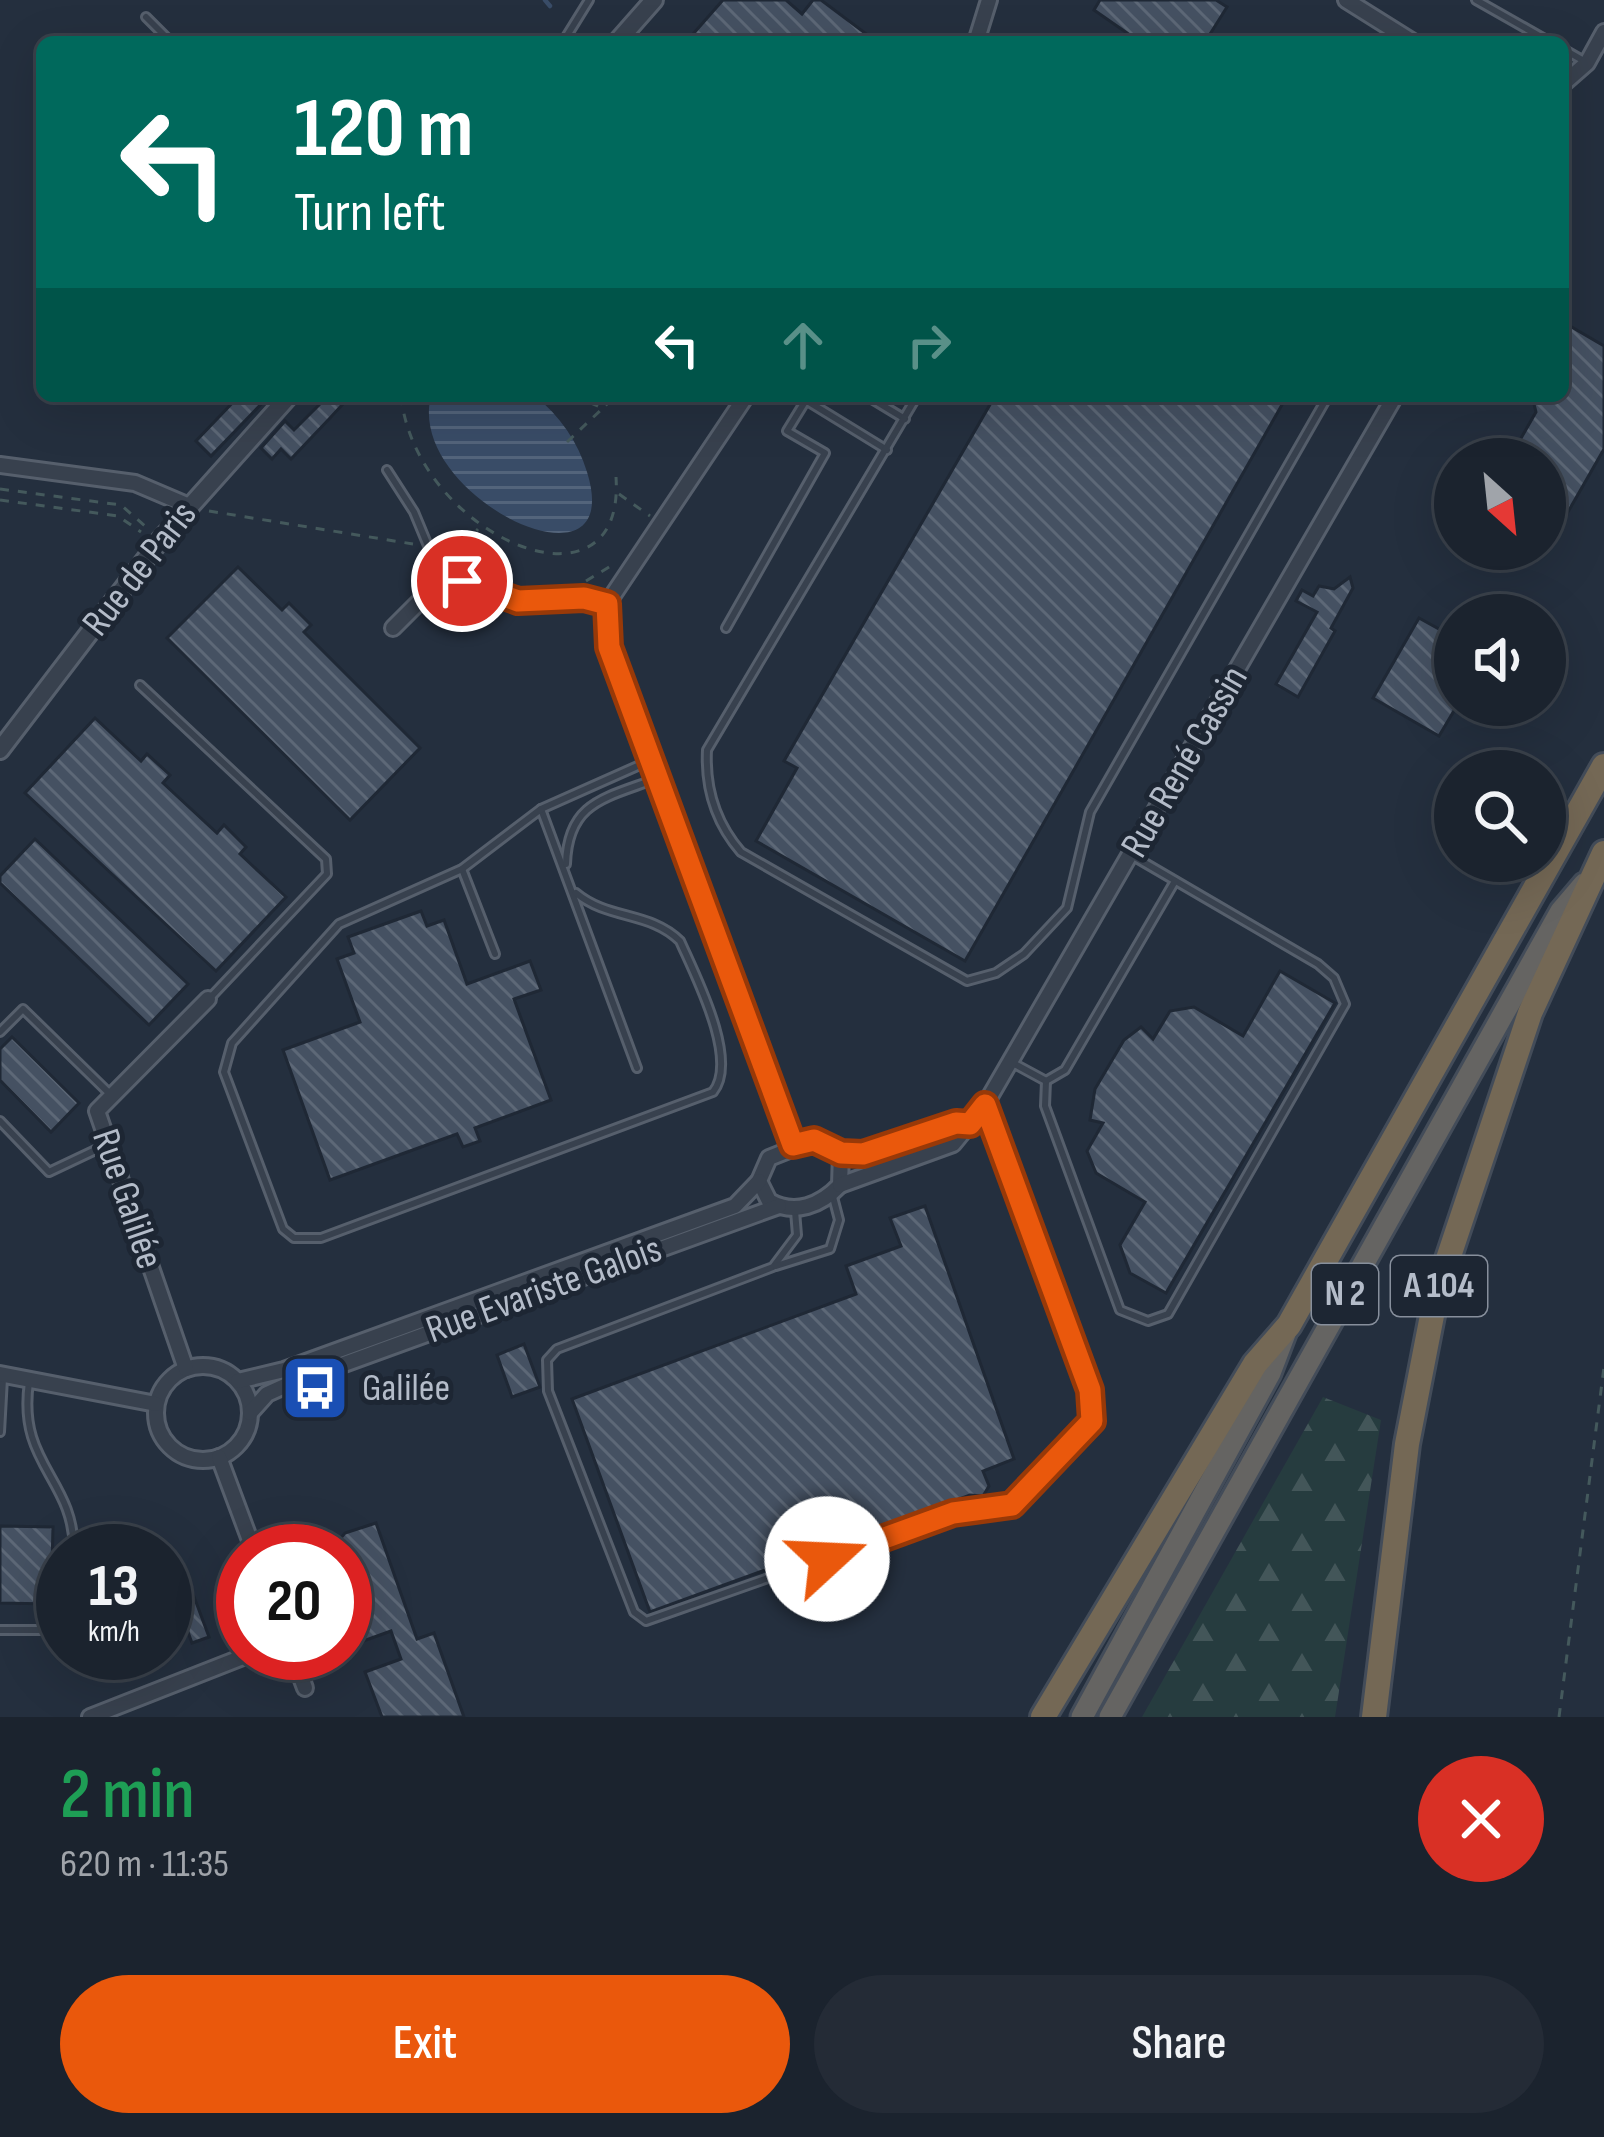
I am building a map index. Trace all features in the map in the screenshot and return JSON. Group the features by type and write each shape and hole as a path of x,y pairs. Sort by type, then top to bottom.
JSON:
{"highway":[{"name":"A 104","path":"1042,1717 1255,1364 1289,1325 1604,766"},
{"name":"A 104","path":"1374,1717 1407,1444 1436,1295 1530,1013 1576,924 1590,878 1604,853"},
{"name":"N 2","path":"1110,1717 1561,911 1590,878"},
{"name":"N 2","path":"1082,1717 1270,1373 1289,1325"}],"street":[{"path":"621,36 654,0"},
{"path":"978,36 989,0"},
{"path":"1346,0 1403,36"},
{"path":"1569,79 1587,63 1604,32"},
{"name":"Rue de Paris","path":"0,751 155,539 194,508 284,402"},
{"path":"742,402 607,604 609,647 793,1145 814,1140 841,1153 863,1154 956,1123 970,1124"},
{"name":"Rue René Cassin","path":"970,1124 1011,1062 1392,402"},
{"path":"0,465 135,484 194,508"},
{"path":"393,628 443,582 462,581 518,601 584,598 607,604"},
{"name":"Rue Galilée","path":"186,1369 98,1111 208,999"},
{"name":"Rue Evariste Galois","path":"250,1413 267,1394 289,1384 836,1189 953,1144 970,1124"},
{"name":"Rue Evariste Galois","path":"238,1381 284,1370 735,1206 759,1181 769,1158 793,1145"},
{"path":"836,1189 841,1153"},
{"path":"759,1181 787,1207"},
{"path":"214,1367 238,1381 250,1413 242,1439 219,1457 191,1459 178,1454 159,1432 156,1404 166,1383 186,1369 214,1367"},
{"path":"1,1375 156,1404"},
{"path":"219,1457 244,1524"},
{"path":"90,1717 216,1668"},
{"path":"301,1680 304,1688"}],"lane":[{"path":"566,36 589,0"},
{"path":"1476,0 1539,36"},
{"path":"146,17 165,36"},
{"path":"1569,53 1587,63"},
{"path":"726,628 824,453 788,431 801,402"},
{"path":"809,402 887,450"},
{"path":"877,402 905,419"},
{"path":"914,402 707,750 706,779 724,832 741,852 967,981 996,973 1024,954 1067,908 1090,812 1325,402"},
{"path":"387,470 443,582"},
{"path":"140,685 326,859 327,874 208,999"},
{"path":"576,893 592,906 666,927 680,941 724,1058 722,1082 713,1092 320,1238 294,1238 276,1217 227,1084 225,1057 339,924 462,869 541,809 651,760"},
{"path":"566,868 567,838 582,809 658,778"},
{"path":"541,809 576,893 637,1068"},
{"path":"1046,1081 1046,1106 1120,1310 1148,1322 1168,1314 1345,1004 1334,978 1318,964 1131,855"},
{"path":"462,869 495,954"},
{"path":"1046,1081 1065,1070 1175,881"},
{"path":"0,1032 23,1009 110,1094"},
{"path":"1011,1062 1046,1081"},
{"path":"836,1189 839,1220 830,1249 557,1349 547,1360 548,1391 634,1612 646,1621 953,1513 1012,1505 1092,1421 1090,1390 985,1105"},
{"path":"0,1121 50,1172 106,1145"},
{"path":"772,1267 797,1235 787,1207"},
{"path":"0,1432 1,1375"},
{"path":"29,1380 26,1430 74,1524"},
{"path":"0,1630 36,1630"}],"path":[{"path":"402,402 418,458 437,487 479,527 528,551 575,550 600,533 617,493 616,477"},
{"path":"588,402 603,408"},
{"path":"567,442 609,402"},
{"path":"724,406 727,402"},
{"path":"0,489 121,505 155,539"},
{"path":"617,493 652,517 642,532"},
{"path":"0,500 124,517 155,539"},
{"path":"194,508 390,537 480,574"},
{"path":"451,560 479,527"},
{"path":"583,582 617,562"},
{"path":"1559,1717 1604,1367"}],"green space":[{"path":"1323,1397 1381,1420 1335,1717 1142,1717"}],"water":[{"path":"431,402 542,402 560,421 583,461 591,510 576,530 549,532 515,521 480,499 450,469 432,434"}],"building":[{"path":"723,0 786,0 802,14 813,0 821,0 869,36 691,36"},
{"path":"1100,0 1216,0 1227,7 1209,36 1131,36 1094,10"},
{"path":"1569,326 1604,346 1604,449 1566,515 1566,438 1521,438 1536,412 1534,402 1569,402"},
{"path":"233,402 263,402 211,456 196,441"},
{"path":"322,402 342,405 291,459 281,449 272,459 261,448 285,421 294,430"},
{"path":"992,402 1284,402 965,961 756,841 797,768 784,761"},
{"path":"238,567 282,610 289,603 311,625 304,632 420,748 350,820 167,638"},
{"path":"1350,577 1353,588 1331,628 1335,631 1298,697 1276,684 1317,612 1296,601 1302,590 1313,596 1319,586 1334,589"},
{"path":"1419,618 1434,626 1434,726 1445,726 1439,736 1373,698"},
{"path":"95,718 141,761 147,754 170,775 163,783 217,833 224,825 246,847 240,854 286,897 216,971 25,793"},
{"path":"35,839 188,984 149,1025 0,883 0,876"},
{"path":"421,911 427,926 444,920 467,984 530,961 541,990 514,999 551,1100 475,1128 480,1141 463,1147 457,1134 330,1180 283,1050 360,1022 337,959 354,953 348,937"},
{"path":"1280,971 1335,1003 1166,1293 1130,1273 1120,1245 1145,1202 1096,1173 1087,1151 1103,1123 1090,1120 1095,1089 1124,1040 1141,1027 1153,1039 1170,1011 1194,1007 1243,1036"},
{"path":"12,1037 79,1103 51,1132 0,1080 0,1049"},
{"path":"925,1206 1014,1459 983,1471 989,1486 983,1496 970,1495 650,1612 572,1399 856,1294 846,1266 901,1246 890,1218"},
{"path":"524,1344 540,1387 512,1397 497,1355"},
{"path":"376,1523 417,1639 434,1633 464,1717 382,1717 368,1680 372,1680 372,1669 401,1659 391,1631 372,1638 372,1524"},
{"path":"0,1526 36,1527 36,1604 0,1603"},
{"path":"192,1591 209,1637 192,1643"}],"waterway":[{"path":"545,0 550,6"}],"place":[{"name":"Galilée","path":"315,1388"}],"route":[{"path":"462,581 518,601 584,598 607,604 609,647 793,1145 814,1140 841,1153 863,1154 956,1123 970,1124 985,1105 1005,1153 1090,1390 1092,1421 1012,1505 980,1514 953,1513 827,1559"}]}
